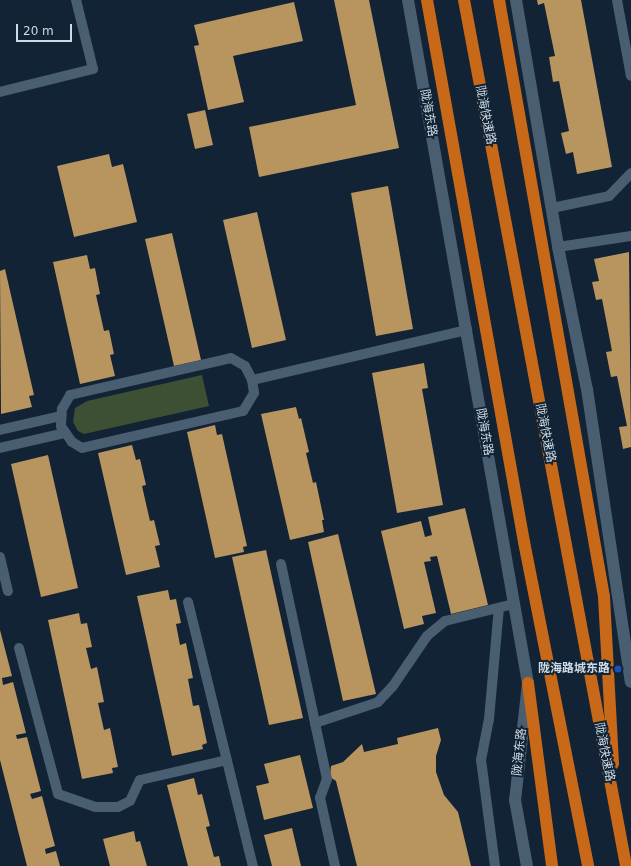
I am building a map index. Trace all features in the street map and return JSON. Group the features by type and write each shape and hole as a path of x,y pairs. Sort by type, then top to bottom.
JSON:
{"highway":[{"path":"427,0 524,542 588,866"},
{"name":"陇海快速路","path":"464,0 626,866"},
{"path":"499,0 604,597 616,814"},
{"path":"528,683 552,866"}],"street":[{"name":"陇海东路","path":"408,0 528,683 515,800 527,866"},
{"path":"516,0 558,247 587,390 631,682"}],"lane":[{"path":"0,92 93,70 76,0"},
{"path":"617,0 631,76"},
{"path":"552,208 609,196 631,174"},
{"path":"558,247 631,236"},
{"path":"252,380 467,330"},
{"path":"231,358 245,366 252,380 254,393 243,411 82,448 72,442 65,433 61,426 61,416 62,409 70,395 231,358"},
{"path":"0,430 61,416"},
{"path":"0,448 65,433"},
{"path":"0,557 8,591"},
{"path":"281,564 327,779 320,798 335,866"},
{"path":"188,602 253,866"},
{"path":"314,723 378,702 389,691 427,636 445,621 513,604"},
{"path":"494,866 481,760 489,719 499,608"},
{"path":"19,648 58,794 95,807 118,807 130,801 140,780 227,760"}],"green space":[{"path":"202,375 209,406 84,434 78,431 73,422 75,408 87,401"}],"building":[{"path":"334,0 369,0 399,148 259,177 249,127 356,105"},
{"path":"537,0 581,0 612,167 577,174 573,152 566,154 561,133 569,131 559,81 553,82 549,57 555,56 544,3 538,5"},
{"path":"294,2 303,41 233,56 244,102 208,110 194,46 199,45 194,25"},
{"path":"205,110 213,145 195,149 187,114"},
{"path":"109,154 112,167 123,164 137,222 74,237 57,166"},
{"path":"388,186 413,329 376,336 351,193"},
{"path":"257,212 286,340 252,348 223,220"},
{"path":"172,233 201,360 174,366 145,239"},
{"path":"629,252 631,447 623,449 619,427 627,426 617,376 611,377 606,352 612,351 602,299 596,300 592,282 599,281 594,259"},
{"path":"87,255 90,269 95,268 100,294 96,295 104,331 109,330 114,354 110,355 115,376 80,384 53,262"},
{"path":"5,269 34,395 29,396 32,407 1,414 0,271"},
{"path":"424,363 428,388 422,389 443,505 397,513 372,373"},
{"path":"296,407 299,419 301,418 309,452 306,453 313,483 316,482 324,520 322,520 324,532 290,540 261,414"},
{"path":"215,425 217,435 222,434 247,546 243,547 244,552 215,558 187,432"},
{"path":"132,445 136,460 140,459 146,485 142,486 150,521 154,520 160,545 155,546 160,567 126,575 98,453"},
{"path":"48,455 78,588 41,597 11,464"},
{"path":"465,508 488,605 451,614 437,556 430,557 431,561 424,562 436,613 422,616 424,624 404,629 381,531 421,521 425,537 432,535 428,517"},
{"path":"338,534 376,694 343,701 308,542"},
{"path":"266,550 303,718 269,725 232,557"},
{"path":"168,590 170,600 176,599 181,623 176,624 180,645 186,643 193,678 188,679 193,706 199,705 207,743 202,745 203,749 172,756 137,596"},
{"path":"79,613 81,624 87,623 92,647 86,648 91,669 97,667 104,702 98,703 104,730 110,728 118,767 112,768 113,773 82,779 48,620"},
{"path":"0,630 12,676 2,678 3,685 13,682 26,733 16,735 17,739 27,737 41,791 30,794 32,799 42,796 55,846 45,849 46,854 56,851 60,866 27,866 0,760"},
{"path":"438,728 441,740 436,756 436,772 444,795 458,812 471,866 357,866 336,781 330,777 331,766 343,762 362,744 364,752 398,744 397,738"},
{"path":"300,755 313,808 264,820 256,786 269,783 264,764"},
{"path":"194,778 198,795 202,794 210,826 206,827 214,857 219,856 221,866 188,866 167,785"},
{"path":"292,828 301,866 272,866 264,835"},
{"path":"134,831 136,842 140,841 147,866 110,866 103,839"}],"place":[{"name":"陇海路城东路","path":"618,669"}]}
